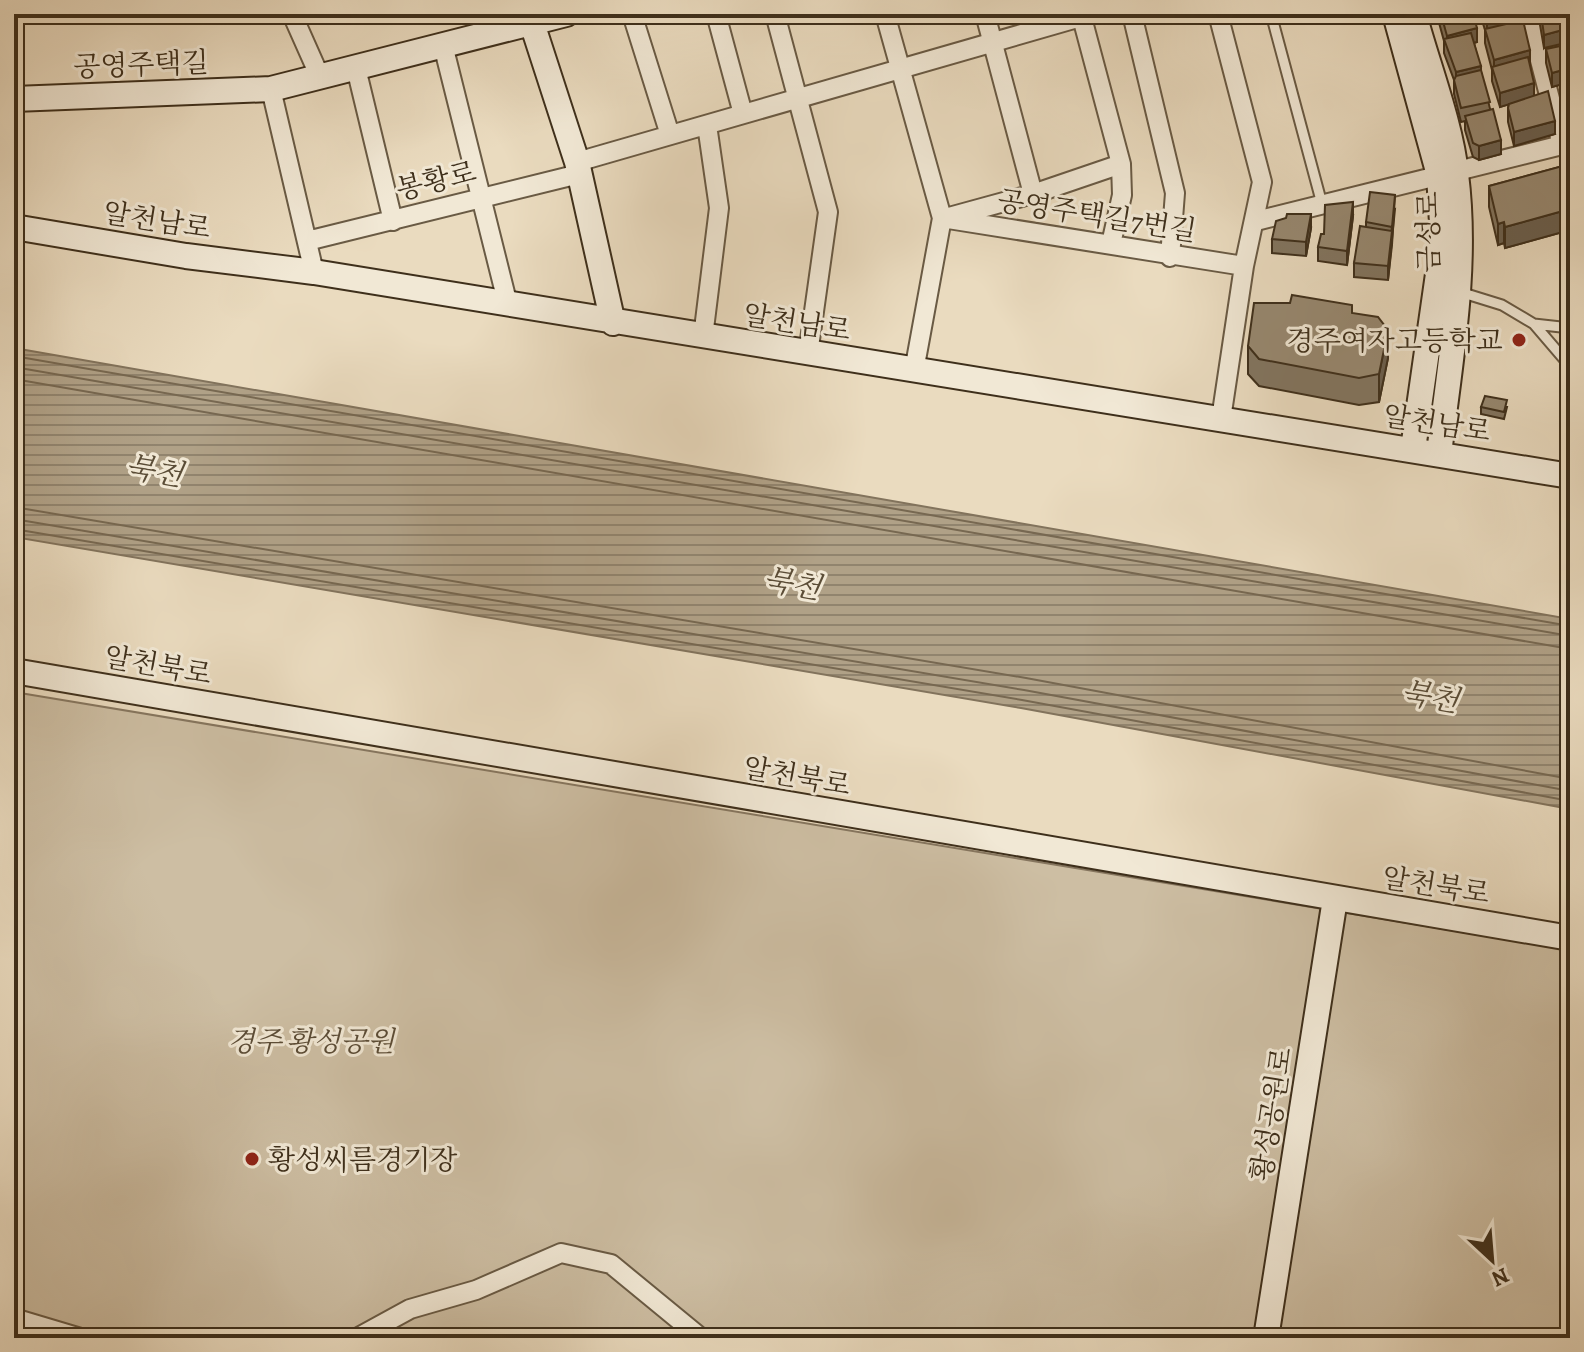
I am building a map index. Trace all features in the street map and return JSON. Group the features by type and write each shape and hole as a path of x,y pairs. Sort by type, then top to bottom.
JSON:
{"street":[{"path":"292,14 320,77"},
{"name":"공영주택길","path":"14,99 271,89 443,45 531,18 566,14"},
{"path":"632,14 670,135"},
{"path":"716,14 743,114"},
{"path":"775,14 828,212 808,354"},
{"path":"885,14 942,218 914,371"},
{"path":"985,14 1033,194"},
{"path":"1132,14 1175,193 1170,257"},
{"path":"1218,14 1262,182 1244,266 1221,419"},
{"name":"금성로","path":"1395,14 1448,173"},
{"name":"금성로","path":"1414,14 1448,173 1443,239 1448,288 1439,454"},
{"path":"1448,173 1566,144 1528,14"},
{"path":"1084,15 1121,164 1122,195 1111,244"},
{"name":"봉황로","path":"307,241 482,200 670,135 1084,15"},
{"path":"531,18 578,168 613,323"},
{"path":"443,45 508,305"},
{"path":"356,68 393,221"},
{"path":"271,89 314,272"},
{"path":"703,337 719,208 707,125"},
{"path":"942,218 1033,194 1121,164"},
{"name":"금성로","path":"1256,221 1448,173"},
{"name":"공영주택길7번길","path":"942,218 1111,244 1170,257 1244,266"},
{"name":"알천남로","path":"14,227 186,256 314,272 613,323 1570,476"},
{"name":"금성로","path":"1413,449 1448,288"},
{"name":"알천북로","path":"14,671 1570,938"},
{"name":"황성공원로","path":"1266,1338 1335,899"},
{"path":"357,1338 410,1309 476,1290 561,1253 611,1264 701,1338"},
{"path":"14,1318 81,1338"}],"lane":[{"path":"1271,14 1322,204"},
{"path":"1448,288 1502,305 1534,324 1570,366"},
{"path":"1534,324 1570,328"}],"green space":[{"name":"경주 황성공원","path":"14,692 1570,950 1570,1338 14,1338"}],"water":[{"name":"북천","path":"14,348 1570,619 1570,809 1021,708 14,537"}],"building":[{"path":"1441,14 1473,14 1477,28 1447,36"},
{"path":"1484,14 1516,14 1516,15 1487,22"},
{"path":"1541,14 1570,14 1570,28 1544,35"},
{"path":"1523,20 1530,50 1494,60 1485,29"},
{"path":"1471,33 1481,66 1456,72 1444,39"},
{"path":"1570,44 1570,68 1552,73 1546,49"},
{"path":"1528,57 1534,83 1500,93 1492,67"},
{"path":"1481,70 1490,102 1461,108 1454,80 1456,76"},
{"path":"1570,87 1570,116 1569,116 1562,89"},
{"path":"1548,91 1555,121 1514,132 1509,104"},
{"path":"1493,109 1501,140 1479,146 1473,143 1465,116"},
{"path":"1570,164 1570,209 1505,227 1504,222 1498,224 1489,186"},
{"path":"1370,192 1395,195 1392,227 1366,222"},
{"path":"1353,202 1347,251 1318,247 1321,234 1324,234 1325,205"},
{"path":"1287,214 1311,214 1306,242 1272,239 1276,221 1286,218"},
{"path":"1360,226 1392,231 1388,266 1354,263"},
{"path":"1292,295 1352,305 1352,313 1378,317 1388,330 1379,374 1359,378 1259,359 1248,346 1254,303 1290,303"},
{"path":"1485,396 1507,400 1504,412 1481,407"}],"place":[{"name":"경주여자고등학교","path":"1519,340"},
{"name":"황성씨름경기장","path":"252,1159"}]}
